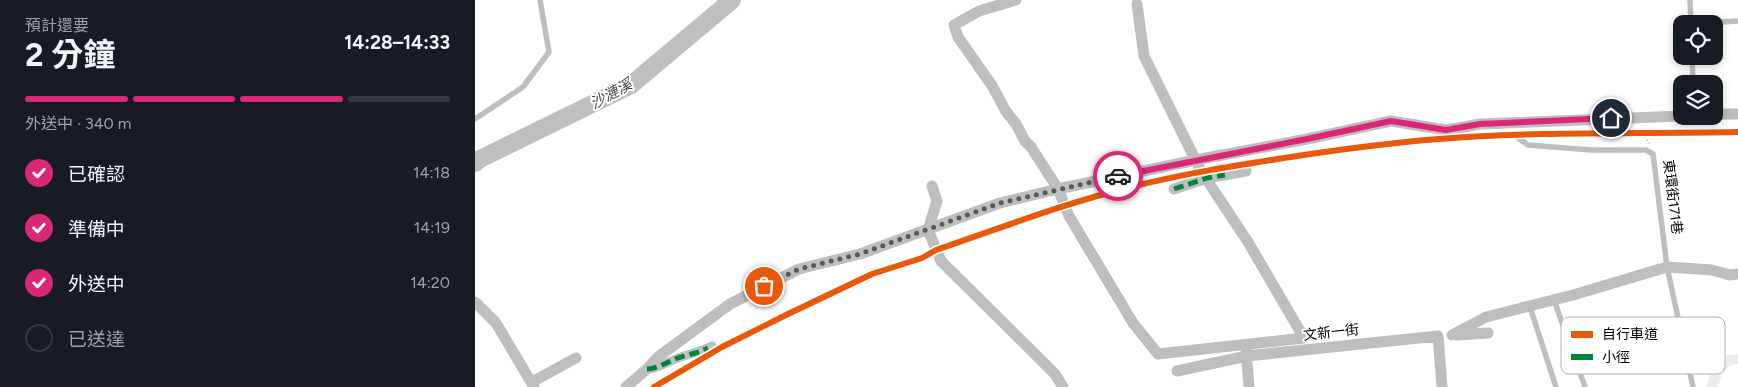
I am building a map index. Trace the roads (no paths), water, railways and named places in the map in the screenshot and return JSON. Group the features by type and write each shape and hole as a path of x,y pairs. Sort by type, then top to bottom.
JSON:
{"street":[{"path":"1016,0 979,11 954,25 958,37 993,87 1005,110 1058,189 1069,216 1133,323 1158,354 1247,351 1304,338 1248,242 1196,160 1144,56 1137,4"},
{"path":"1723,114 1738,114"},
{"path":"626,387 658,357 729,304 799,269 860,254 1000,203 1196,160 1391,121 1446,130 1480,124 1673,116"},
{"path":"1174,189 1207,178 1246,171"},
{"path":"931,186 937,201 928,230 941,261 1055,374 1063,387"},
{"path":"1453,335 1486,317 1530,307 1667,267 1712,270 1730,275 1738,274"},
{"path":"475,302 496,323 533,384 576,358"},
{"name":"文新一街","path":"1177,371 1247,351 1488,333"},
{"path":"1438,336 1442,387"},
{"path":"647,369 653,369 712,346 715,352"},
{"path":"1247,351 1249,387"}],"lane":[{"path":"475,119 523,87 549,52 540,0"},
{"path":"1690,0 1691,15"},
{"path":"1723,23 1738,22"},
{"name":"東環街171巷","path":"1514,135 1528,145 1591,150 1646,150 1653,154 1667,267"},
{"path":"1667,267 1677,317"},
{"path":"1554,300 1561,319"},
{"path":"1530,307 1556,387"},
{"path":"1581,374 1585,387"},
{"path":"1690,374 1693,387"}],"waterway":[{"name":"沙漣溪","path":"475,163 631,85 732,0"}]}
